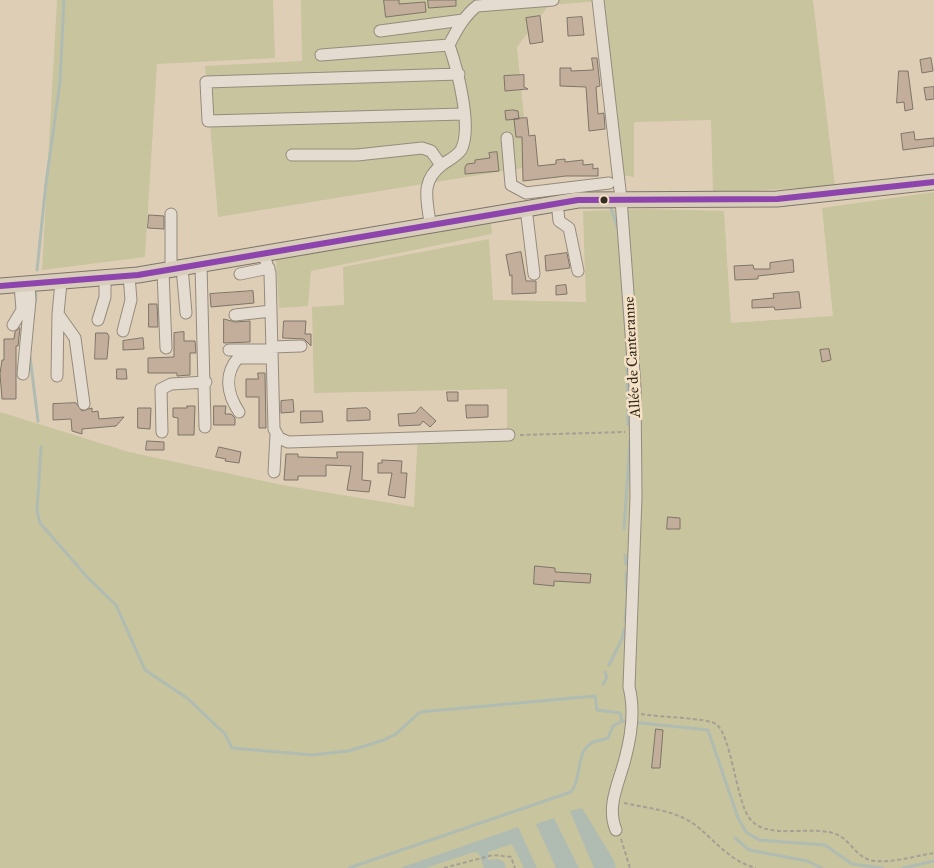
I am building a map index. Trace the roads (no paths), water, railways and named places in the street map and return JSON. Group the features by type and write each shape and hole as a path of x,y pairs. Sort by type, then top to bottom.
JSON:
{"main road":[{"path":"0,286 129,276 430,223 527,203 621,199 777,199 934,182"}],"street":[{"path":"430,223 427,184 431,175 441,165 459,153 465,135 459,74 449,45 463,20 477,3 552,0"},
{"name":"Allée de Canteranne","path":"598,0 631,304 637,431 629,687 631,718 626,756 613,800 612,819 616,830"},
{"path":"380,30 463,20"},
{"path":"321,55 449,45"},
{"path":"459,74 206,82 208,121 463,114"},
{"path":"507,138 511,184 527,203 534,274"},
{"path":"292,155 356,155 422,148 431,151 441,165"},
{"path":"527,203 609,182"},
{"path":"557,202 559,221 569,228 578,271"},
{"path":"166,348 172,269 171,214"},
{"path":"263,253 264,260 269,268 276,435 274,472"},
{"path":"201,264 206,382 205,427"},
{"path":"240,274 269,268"},
{"path":"172,269 186,313"},
{"path":"123,332 130,300 129,276"},
{"path":"98,320 105,297 105,278"},
{"path":"57,376 58,314 61,282"},
{"path":"13,325 22,310 25,284"},
{"path":"23,374 30,300 25,284"},
{"path":"235,314 271,311"},
{"path":"58,314 75,338 84,404"},
{"path":"239,412 230,396 228,386 231,366 238,358 301,346"},
{"path":"229,350 272,351"},
{"path":"162,432 161,389 171,384 206,382"},
{"path":"276,435 288,442 509,435"}],"waterway":[{"path":"37,270 46,183 60,82 64,0"},
{"path":"611,208 618,229"},
{"path":"35,303 36,294"},
{"path":"627,350 628,425"},
{"path":"30,357 38,421"},
{"path":"624,529 630,441"},
{"path":"41,447 37,511 40,523 88,578 116,605 145,670 187,698 225,734 232,748 312,755 348,751 384,740 396,734 420,712 595,696 597,710 620,713 622,721"},
{"path":"625,555 626,564"},
{"path":"626,573 627,592"},
{"path":"625,621 627,600"},
{"path":"609,665 622,639 624,629"},
{"path":"603,684 607,677 605,672"},
{"path":"349,868 571,792 575,786 584,750 596,741 608,738 613,726 622,721 708,730 738,818 746,832 759,840 825,845 852,864 883,868"},
{"path":"735,838 749,850 807,861 822,868"},
{"path":"903,868 934,861"}]}
